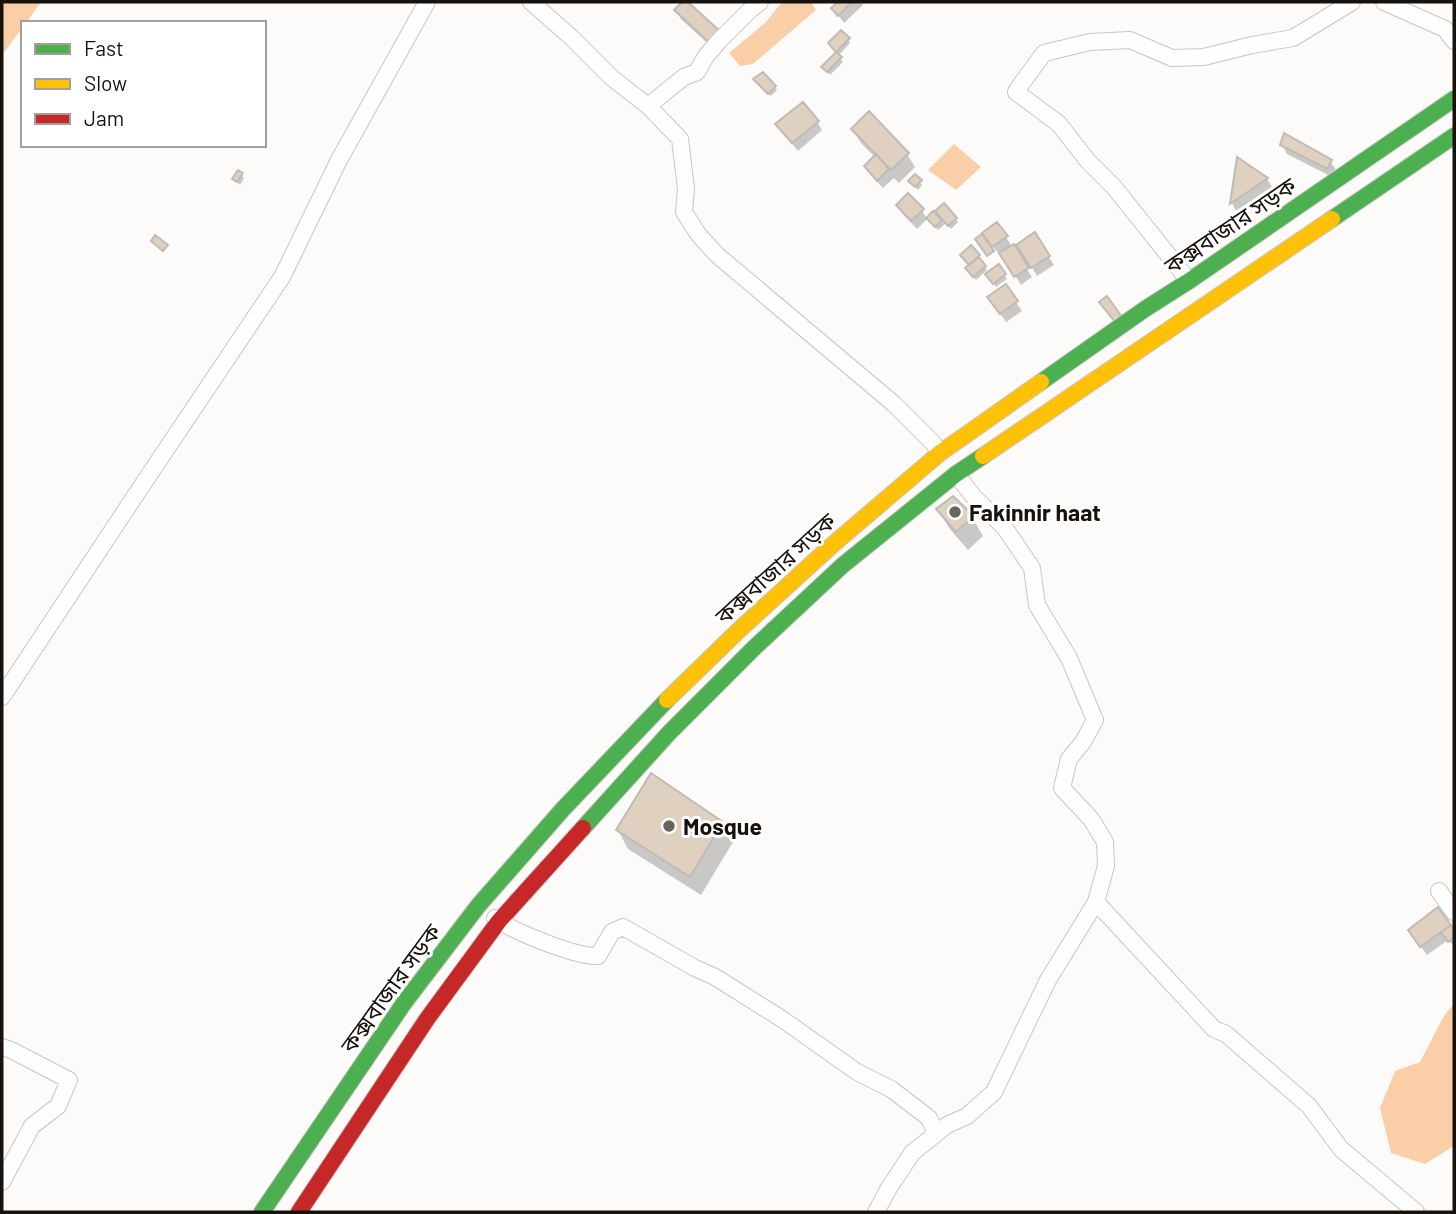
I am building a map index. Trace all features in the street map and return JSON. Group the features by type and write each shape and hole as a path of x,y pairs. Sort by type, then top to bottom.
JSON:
{"highway":[{"name":"কক্সবাজার সড়ক","path":"262,1212 404,1003 478,906 563,808 650,716 738,631 940,453 1145,309 1454,99"},
{"name":"কক্সবাজার সড়ক","path":"299,1212 426,1019 499,921 669,733 843,565 956,474 1454,135"}],"street":[{"path":"2,697 282,277 339,160 427,2"},
{"path":"531,2 612,78 648,106 680,139 686,189 684,212 716,256 894,404 940,453"},
{"path":"648,106 684,77 696,72 719,41 760,2"},
{"path":"1189,281 1114,187 1087,160 1059,124 1016,92 1044,53 1090,42 1130,40 1172,58 1204,57 1293,38 1352,2"},
{"path":"1384,2 1445,29 1454,41"},
{"path":"876,1212 912,1153 947,1125 967,1116 994,1092 1048,980 1096,902 1106,866 1105,842 1091,819 1062,788 1069,759 1095,720 1069,659 1037,605 1032,568 1005,528 973,496 956,474"},
{"path":"1439,891 1454,912"},
{"path":"1096,902 1214,1029 1226,1034 1309,1106 1341,1149 1416,1212"},
{"path":"478,906 499,921 550,944 589,956 598,956 612,932 623,927 715,977 782,1019 856,1072 891,1089 929,1118 936,1134"},
{"path":"2,1047 69,1080 58,1106 32,1126 2,1182"}],"shaded area":[{"path":"2,2 41,2 27,21 21,21 21,30 2,55"},
{"path":"782,2 811,2 816,10 753,64 740,66 729,53 766,22"},
{"path":"954,144 981,167 956,190 928,170"},
{"path":"1454,1004 1454,1146 1425,1164 1391,1153 1380,1108 1395,1071 1420,1062 1445,1014"}],"building":[{"path":"682,2 688,2 721,32 711,44 674,10"},
{"path":"838,2 852,2 838,16 831,8"},
{"path":"841,30 850,38 836,52 828,43"},
{"path":"836,52 842,57 827,72 821,67"},
{"path":"763,72 776,86 768,94 753,79"},
{"path":"803,102 819,121 792,143 775,124"},
{"path":"869,111 909,153 891,170 851,129"},
{"path":"1284,133 1332,160 1327,169 1280,145"},
{"path":"876,154 889,169 877,181 864,166"},
{"path":"1237,157 1268,178 1230,204"},
{"path":"238,170 243,173 237,182 232,179"},
{"path":"915,174 922,180 915,187 908,181"},
{"path":"908,193 924,209 911,221 896,205"},
{"path":"944,203 957,218 948,226 935,211"},
{"path":"933,211 942,220 935,227 926,218"},
{"path":"997,222 1008,236 992,247 982,233"},
{"path":"1035,232 1050,256 1031,268 1016,245"},
{"path":"982,234 994,251 987,256 975,239"},
{"path":"155,235 168,245 163,251 151,241"},
{"path":"1014,244 1029,268 1014,277 999,253"},
{"path":"971,245 980,255 969,265 960,255"},
{"path":"979,257 986,266 973,277 965,268"},
{"path":"999,264 1006,274 993,284 985,274"},
{"path":"1006,284 1018,301 1000,314 987,297"},
{"path":"1107,296 1122,317 1115,322 1099,302"},
{"name":"Fakinnir haat","path":"953,496 974,516 956,532 936,509"},
{"name":"Mosque","path":"651,773 723,822 690,877 616,830"},
{"path":"1438,907 1451,925 1420,947 1408,930"},
{"path":"1451,925 1454,937 1448,942 1441,932"}],"traffic: fast":[{"path":"1041,382 1454,99"},
{"path":"1332,219 1454,136"},
{"path":"583,828 669,733 755,647 843,565 956,474 983,456"},
{"path":"262,1212 404,1003 478,906 563,809 667,700"}],"traffic: slow":[{"path":"983,456 1332,219"},
{"path":"667,700 830,547 940,453 1041,382"}],"traffic: jam":[{"path":"299,1212 427,1019 499,921 583,828"}],"place":[{"name":"Fakinnir haat","path":"955,512"},
{"name":"Mosque","path":"669,826"}]}
